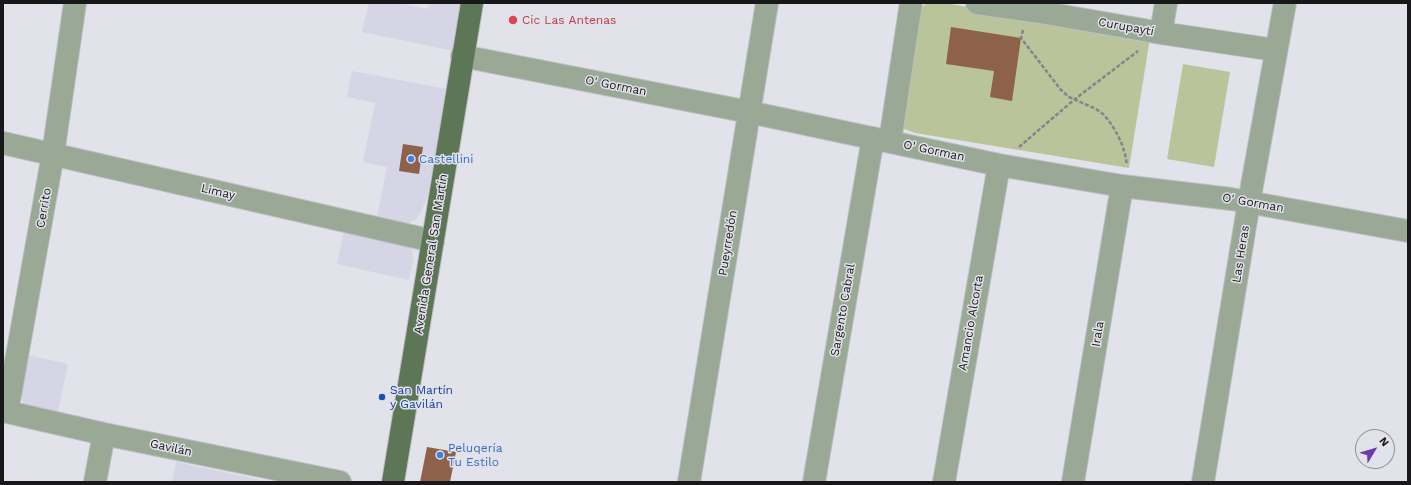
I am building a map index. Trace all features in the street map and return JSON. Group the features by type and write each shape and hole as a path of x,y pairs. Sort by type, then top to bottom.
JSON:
{"main road":[{"name":"Avenida General San Martín","path":"393,482 462,56 472,3"}],"street":[{"name":"Cerrito","path":"5,411 53,154 75,3"},
{"name":"Pueyrredón","path":"689,482 767,3"},
{"name":"Sargento Cabral","path":"814,482 881,139 911,3"},
{"name":"Curupaytí","path":"977,3 1041,8 1161,33 1276,50"},
{"path":"1161,33 1166,3"},
{"name":"Las Heras","path":"1203,482 1249,202 1285,3"},
{"name":"O' Gorman","path":"462,56 749,112 999,165 1122,186 1249,202 1408,231"},
{"name":"Limay","path":"3,143 433,241"},
{"name":"Amancio Alcorta","path":"944,482 999,165"},
{"name":"Irala","path":"1074,482 1122,186"},
{"name":"Gavilán","path":"5,411 104,434 340,482"},
{"path":"95,482 104,434"}],"path":[{"path":"999,165 1075,99 1161,33"},
{"path":"1021,38 1061,90 1075,99 1088,104 1103,114 1115,130 1125,154 1128,170 1122,186"}],"shaded area":[{"path":"369,3 399,3 428,9 429,3 463,3 454,51 362,32"},
{"path":"352,71 447,89 427,199 417,219 398,227 376,222 387,167 363,162 375,103 347,97"},
{"path":"344,231 407,244 412,250 414,258 409,280 337,264"},
{"path":"27,355 68,364 57,416 25,405 21,398 20,391"},
{"path":"176,462 228,473 270,482 172,482"}],"green space":[{"path":"929,3 945,3 1150,38 1129,168 915,133 904,129 902,126 919,12 924,5"},
{"path":"1183,64 1230,72 1214,167 1167,159"}],"building":[{"path":"951,27 1021,38 1012,101 990,97 994,71 946,64"},
{"name":"Castellini","path":"403,144 423,147 419,174 399,171"},
{"path":"427,447 456,452 450,482 420,482"}],"place":[{"name":"Cic Las Antenas","path":"513,20"},
{"name":"Castellini","path":"411,159"},
{"name":"San Martín y Gavilán","path":"382,397"},
{"name":"Peluqería Tu Estilo","path":"440,455"}]}
